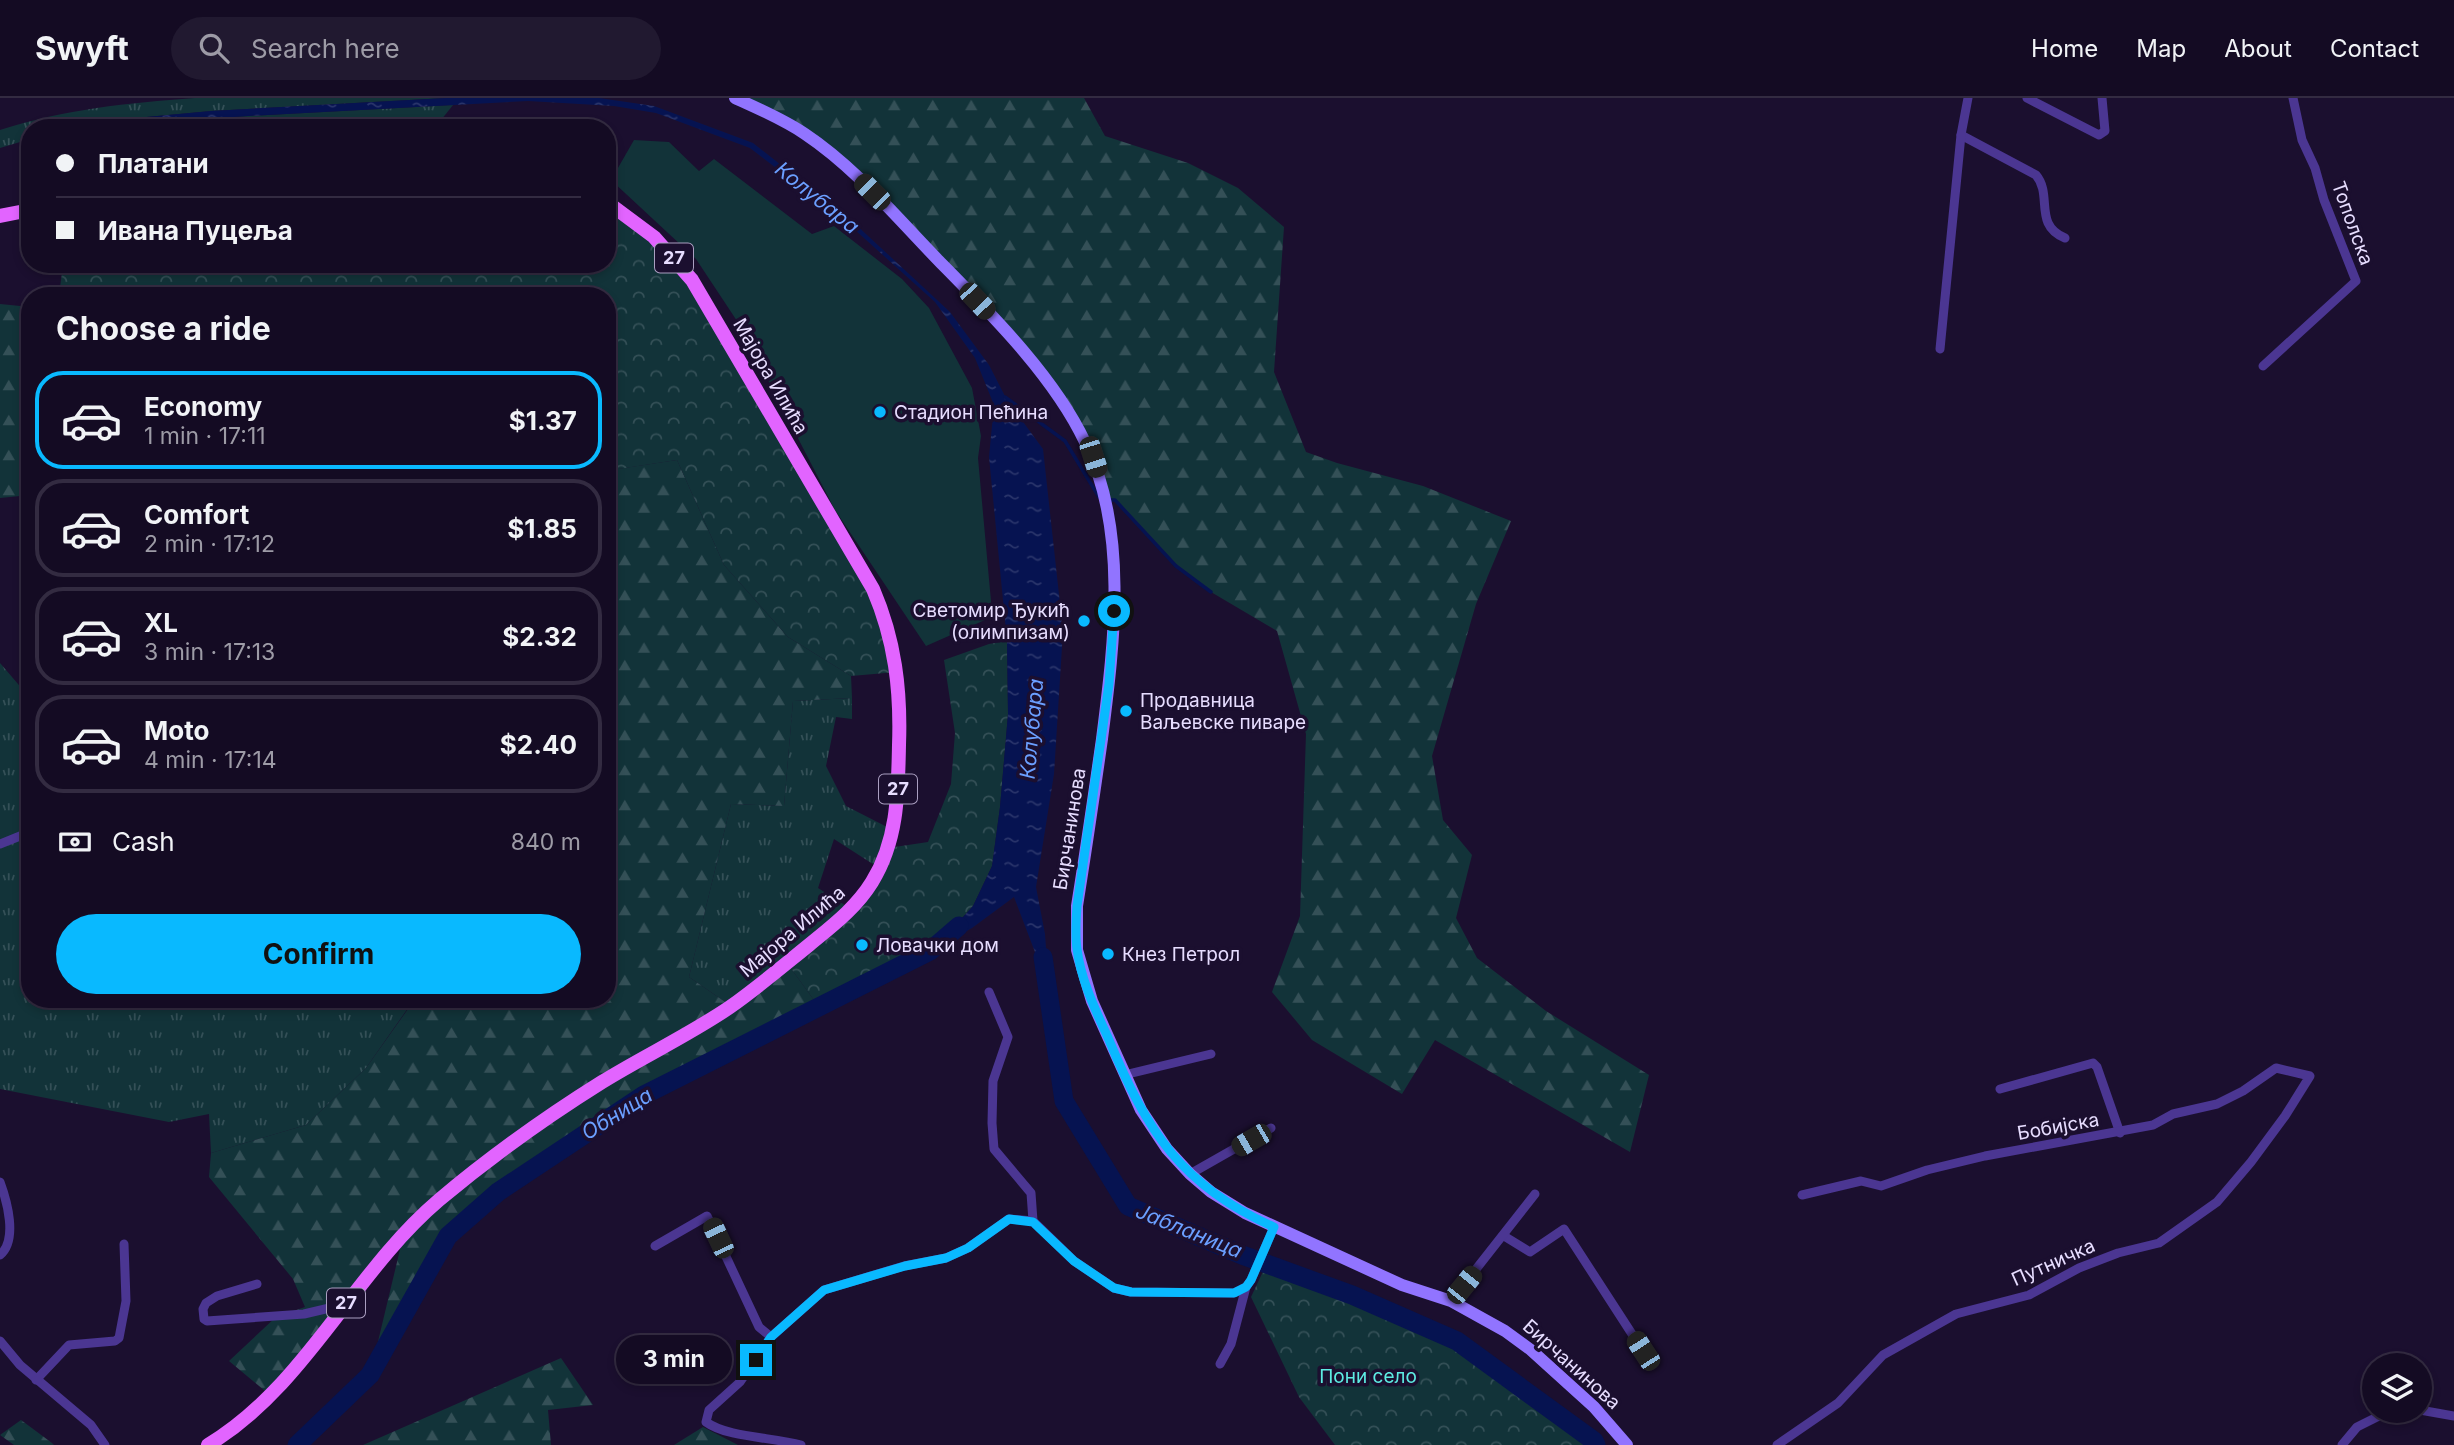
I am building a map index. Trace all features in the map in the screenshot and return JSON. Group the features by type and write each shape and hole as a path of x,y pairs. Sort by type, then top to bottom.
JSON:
{"main road":[{"name":"Бирчанинова","path":"734,98 775,116 804,134 849,169 1017,345 1060,399 1093,457 1108,518 1114,573 1114,611 1109,684 1077,906 1076,935 1086,986 1146,1119 1167,1149 1190,1174 1231,1206 1402,1285 1451,1301 1505,1331 1531,1350 1594,1408 1627,1445"},
{"name":"Мајора Илића","path":"208,1445 235,1427 271,1396 403,1236 456,1187 584,1093 731,1006 834,925 859,900 873,881 893,830 899,773 899,693 891,638 876,597 692,280 654,237 616,209"},
{"path":"0,216 21,212"}],"street":[{"path":"1940,349 1961,135 1968,98"},
{"path":"2027,98 2101,135 2105,131 2102,98"},
{"name":"Тополска","path":"2263,366 2356,281 2324,200 2315,168 2302,140 2293,98"},
{"path":"1961,135 2036,175 2042,184 2047,222 2052,231 2065,237"},
{"path":"0,844 21,836"},
{"path":"989,992 1008,1037 993,1081 992,1123 995,1149 1031,1193 1033,1222"},
{"path":"1124,1074 1211,1054"},
{"path":"2000,1089 2093,1063 2097,1067 2120,1133"},
{"name":"Бобијска","path":"1802,1195 1861,1181 1881,1186 1927,1170 1985,1156 2153,1125 2173,1114 2217,1104 2244,1091 2276,1068 2310,1076"},
{"name":"Путничка","path":"1777,1445 1838,1403 1883,1355 1956,1314 2029,1295 2079,1268 2118,1253 2159,1243 2217,1202 2285,1116 2310,1076"},
{"path":"1190,1174 1271,1129"},
{"path":"0,1182 8,1210 9,1230 5,1251 0,1255"},
{"path":"1451,1301 1535,1194"},
{"path":"655,1246 707,1216 760,1327 771,1337"},
{"path":"801,1445 717,1430 706,1422 709,1410 740,1382 771,1337 824,1290 905,1266 946,1258 968,1248 1009,1219 1033,1222 1074,1261 1114,1288 1131,1292 1234,1293 1248,1284"},
{"path":"1220,1364 1230,1344 1248,1284 1274,1227"},
{"path":"1504,1236 1530,1252 1564,1228 1643,1351"},
{"path":"36,1380 69,1345 115,1341 119,1338 126,1301 124,1244"},
{"path":"257,1284 210,1301 203,1309 204,1319 207,1321 304,1314 344,1307"},
{"path":"0,1341 36,1380 91,1425 104,1445"},
{"path":"2432,1412 2454,1416"},
{"path":"2342,1445 2357,1427 2365,1423"}],"green space":[{"path":"195,98 446,98 211,111 125,119 41,119 145,102"},
{"path":"735,98 1084,98 1105,136 1188,163 1238,188 1284,227 1274,372 1306,452 1423,486 1511,521 1476,604 1432,756 1443,820 1472,855 1456,918 1477,958 1546,1011 1649,1075 1630,1152 1435,1040 1402,1094 1312,1040 1272,992 1300,916 1306,734 1277,631 1211,592 1176,566 1115,500 1105,501 1092,457 1017,345 828,151"},
{"path":"453,105 442,119 205,119"},
{"path":"21,124 21,142 0,148 0,130"},
{"name":"Стадион Пећина","path":"634,140 669,142 699,171 714,159 812,234 834,226 902,279 929,308 972,388 981,436 978,458 992,612 985,620 926,646 835,510 739,324 696,259 616,185 616,171"},
{"path":"616,211 682,268 883,611 897,672 851,676 788,637 724,565 677,460 616,469 616,287 60,287 62,273 616,273"},
{"path":"0,304 21,306 21,496 0,498"},
{"path":"677,460 724,565 788,637 851,676 852,698 793,701 784,806 731,804 689,977 731,1006 787,963 819,1007 644,1095 498,1192 448,1236 370,1375 403,1237 271,1396 229,1361 276,1317 305,1307 293,1279 209,1177 211,1153 306,1125 366,1068 407,1008 616,1008 616,469"},
{"path":"1007,641 1008,714 1000,807 992,866 973,906 933,950 819,1007 787,963 842,918 888,848 928,842 951,784 955,733 944,660 989,644"},
{"path":"0,663 21,688 21,1008 408,1008 366,1068 306,1125 211,1153 209,1114 169,1122 0,1089"},
{"path":"852,698 852,719 836,717 826,766 846,806 893,830 879,868 834,839 818,888 851,909 731,1006 689,977 731,804 784,806 793,701"},
{"name":"Пони село","path":"1267,1263 1352,1295 1457,1341 1596,1445 1335,1445 1299,1397 1251,1297"},
{"path":"561,1358 593,1405 548,1410 551,1445 363,1445"},
{"path":"21,1420 54,1445 14,1445 0,1435"},
{"path":"703,1427 738,1445 674,1445"}],"water":[{"name":"Колубара","path":"446,98 599,98 654,106 753,143 853,222 950,312 989,365 1007,400 1043,449 1063,631 1054,774 1036,887 1045,934 1049,989 1014,897 972,928 933,950 973,906 992,866 1008,714 1007,641 989,457 994,405 975,358 935,302 844,220 750,148 656,113 614,106 528,101 205,119 125,119 211,111"}],"waterway":[{"path":"1005,397 1065,441 1099,497"},
{"path":"1107,500 1115,500 1176,566 1211,592"},
{"name":"Обница","path":"297,1445 370,1375 448,1236 498,1192 644,1095 930,951 959,926"},
{"name":"Јабланица","path":"1043,957 1064,1101 1128,1206 1242,1255 1352,1295 1457,1341 1596,1445"}],"place":[{"name":"Стадион Пећина","path":"880,412"},
{"name":"Светомир Ђукић (олимпизам)","path":"1084,621"},
{"name":"Продавница Ваљевске пиваре","path":"1126,711"},
{"name":"Ловачки дом","path":"862,945"},
{"name":"Кнез Петрол","path":"1108,954"}],"route":[{"path":"756,1360 771,1337 824,1290 905,1266 946,1258 968,1248 1009,1219 1033,1222 1074,1261 1114,1288 1131,1292 1234,1293 1246,1287 1251,1280 1274,1227 1231,1206 1211,1192 1180,1165 1167,1149 1146,1119 1132,1092 1086,986 1077,950 1077,906 1109,684 1114,611"}]}
